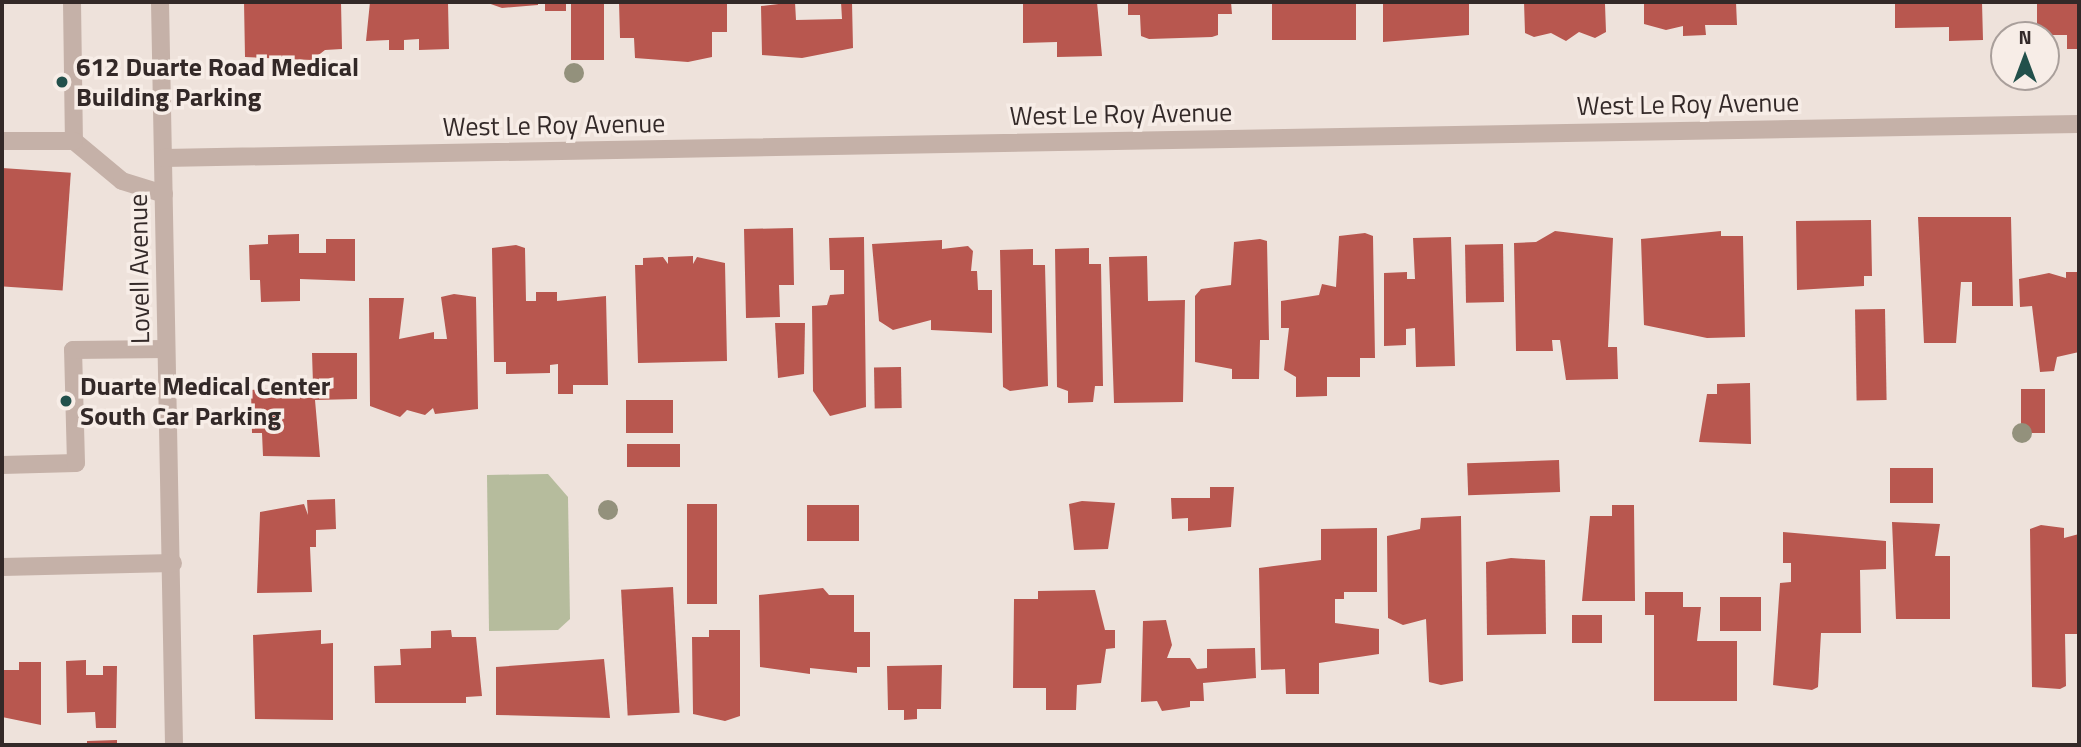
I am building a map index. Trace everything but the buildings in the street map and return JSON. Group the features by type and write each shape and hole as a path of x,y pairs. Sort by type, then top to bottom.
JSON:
{"street":[{"path":"72,2 74,141"},
{"name":"Lovell Avenue","path":"160,2 173,563 174,745"},
{"name":"West Le Roy Avenue","path":"164,158 2079,124"},
{"path":"2,141 74,141 122,181 164,194"},
{"path":"2,465 76,463 73,350 166,349"},
{"path":"2,567 173,563"}],"green space":[{"path":"548,474 568,497 570,619 558,630 489,631 487,475"}],"place":[{"name":"612 Duarte Road Medical Building Parking","path":"62,82"},
{"name":"Duarte Medical Center South Car Parking","path":"66,401"}]}
